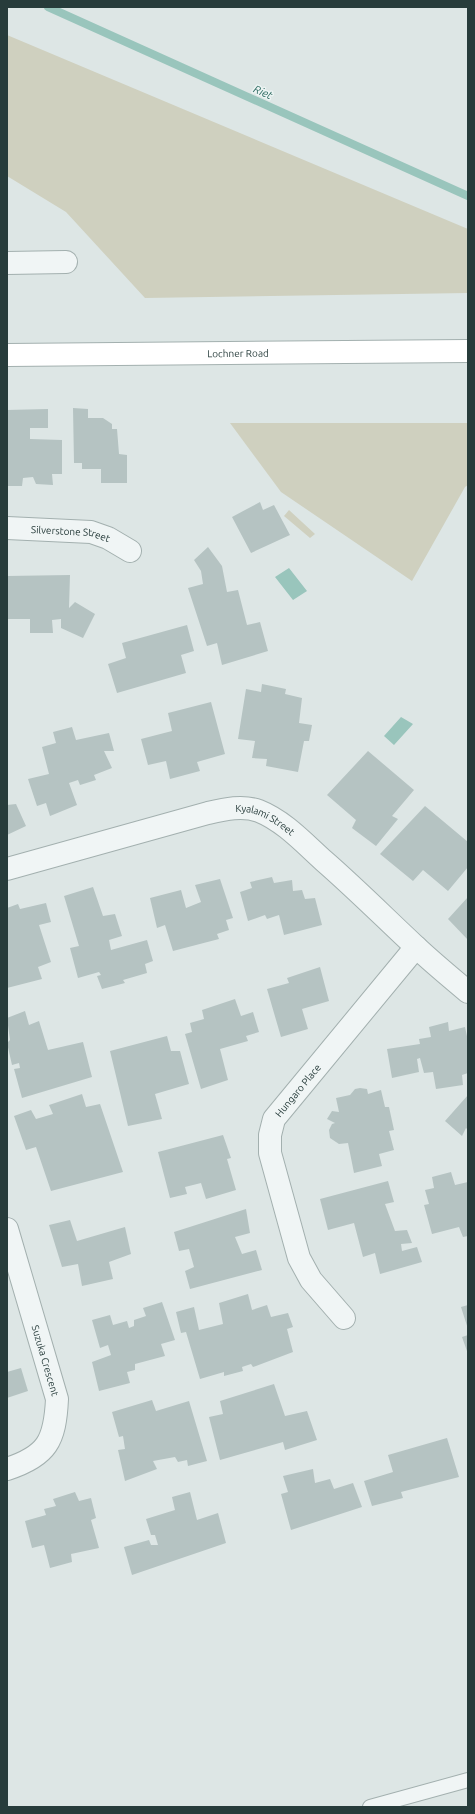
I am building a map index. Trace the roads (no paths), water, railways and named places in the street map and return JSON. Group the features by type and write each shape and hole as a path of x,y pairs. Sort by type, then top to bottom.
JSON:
{"street":[{"path":"7,263 66,262"},
{"name":"Lochner Road","path":"7,355 468,351"},
{"name":"Silverstone Street","path":"7,528 92,532 108,538 130,551"},
{"name":"Kyalami Street","path":"7,870 229,808 243,808 258,811 276,820 308,846 351,884 416,947 468,992"},
{"name":"Hungaro Place","path":"344,1318 311,1280 299,1258 273,1169 269,1144 271,1126 274,1119 416,947"},
{"name":"Suzuka Crescent","path":"7,1230 57,1399 56,1419 49,1444 35,1457 7,1469"}],"lane":[{"path":"370,1807 468,1780"}],"waterway":[{"name":"Riet","path":"48,7 468,196"}]}
